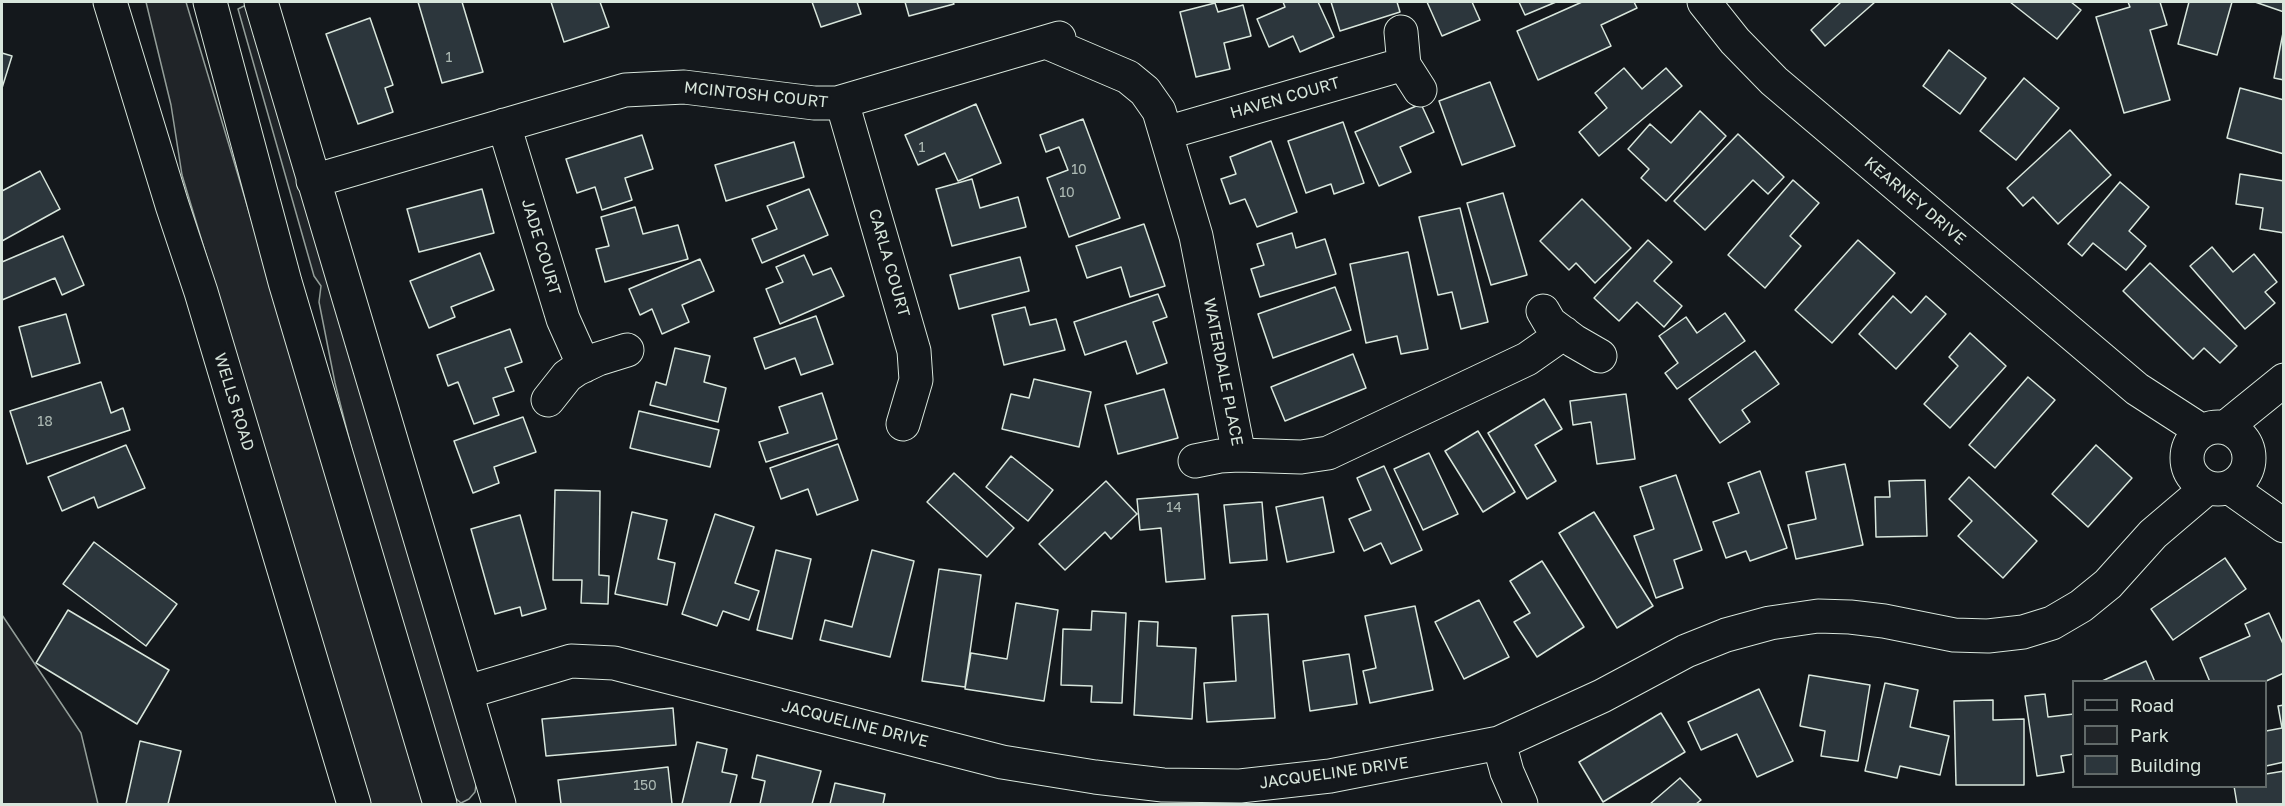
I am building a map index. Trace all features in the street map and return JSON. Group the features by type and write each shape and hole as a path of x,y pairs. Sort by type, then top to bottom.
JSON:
{"street":[{"name":"WELLS ROAD","path":"110,2 165,184 201,292 354,804"},
{"path":"210,2 285,282 440,804"},
{"path":"261,2 467,692 488,796"},
{"name":"KEARNEY DRIVE","path":"1704,2 1735,41 1774,81 2137,389 2283,517"},
{"name":"MCINTOSH COURT","path":"313,181 625,90 684,87 814,103 842,102 1052,40"},
{"name":"WATERDALE PLACE","path":"1052,40 1134,81 1156,105 1166,133 1203,267 1239,455 1301,457 1328,453 1514,366 1546,347 1553,322 1600,356"},
{"name":"HAVEN COURT","path":"1166,133 1408,62"},
{"name":"CARLA COURT","path":"842,102 914,351 916,380 903,424"},
{"name":"JADE COURT","path":"504,125 563,319 584,366"},
{"path":"548,400 567,376 584,366 627,350"},
{"name":"JACQUELINE DRIVE","path":"467,692 571,661 614,663 1002,762 1095,777 1163,785 1240,786 1330,777 1499,743 1602,696 1686,651 1726,635 1770,623 1818,616 1850,617 1884,621 1954,635 1988,636 2023,632 2052,623 2081,606 2108,584 2283,380"},
{"path":"1196,461 1239,455"},
{"name":"KEARNEY DRIVE","path":"2217,458 2283,526"},
{"path":"1499,743 1507,772 1521,804"}],"green space":[{"path":"146,2 186,2 427,804 371,804 182,175 171,105"},
{"path":"250,3 477,778 475,792 461,803 454,797 362,490 335,383 319,302 321,286 314,276 238,9"},
{"path":"2,615 81,733 98,804 2,804"}],"building":[{"path":"418,2 462,2 483,72 442,83"},
{"path":"551,2 600,2 609,27 564,42"},
{"path":"812,2 857,2 861,14 821,27"},
{"path":"905,2 953,2 954,4 909,16"},
{"path":"1283,2 1318,2 1334,37 1300,52 1293,36 1269,47 1257,19 1285,7"},
{"path":"1331,2 1397,2 1400,12 1340,31"},
{"path":"1427,2 1472,2 1480,20 1442,36"},
{"path":"1519,2 1556,2 1525,15"},
{"path":"1582,2 1634,2 1637,8 1601,25 1611,46 1538,80 1517,31"},
{"path":"1841,2 1875,2 1825,46 1811,30"},
{"path":"2010,2 2071,2 2081,10 2057,39"},
{"path":"2128,2 2160,2 2167,25 2150,30 2170,100 2124,113 2096,17 2130,7"},
{"path":"2189,2 2232,2 2217,55 2178,44"},
{"path":"2255,2 2284,2 2284,12"},
{"path":"1215,3 1218,12 1243,5 1251,36 1224,43 1230,69 1196,77 1180,12"},
{"path":"370,18 393,85 385,88 393,112 358,124 326,34"},
{"path":"2284,33 2284,80 2274,78"},
{"path":"1949,50 1986,78 1960,114 1923,86"},
{"path":"2,53 12,56 2,88"},
{"path":"1624,68 1642,89 1666,68 1682,86 1599,156 1579,132 1607,108 1595,93"},
{"path":"2024,78 2059,108 2016,160 1980,131"},
{"path":"1490,82 1515,146 1462,165 1439,101"},
{"path":"2240,88 2284,100 2284,154 2227,138"},
{"path":"976,104 1001,163 958,181 945,153 918,165 905,135"},
{"path":"1421,104 1434,132 1400,147 1411,172 1379,186 1355,132"},
{"path":"1700,111 1726,136 1666,201 1641,178 1649,169 1628,149 1650,124 1671,143"},
{"path":"1083,119 1120,218 1069,237 1047,178 1068,170 1059,147 1046,152 1040,135"},
{"path":"1343,122 1364,183 1334,194 1331,184 1306,193 1288,141"},
{"path":"2070,130 2111,175 2058,224 2033,197 2023,206 2007,188"},
{"path":"1738,134 1784,177 1768,194 1753,180 1705,230 1674,201"},
{"path":"642,135 653,169 625,178 632,200 602,210 595,187 577,193 566,159"},
{"path":"1271,141 1297,212 1257,227 1245,199 1230,204 1221,179 1236,174 1230,157"},
{"path":"794,142 804,177 726,201 715,165"},
{"path":"40,171 60,209 2,241 2,191"},
{"path":"2240,174 2284,181 2284,233 2260,229 2263,208 2236,204"},
{"path":"972,179 980,208 1018,197 1026,227 952,246 936,189"},
{"path":"1793,180 1819,203 1790,236 1801,246 1765,288 1728,255"},
{"path":"2120,182 2149,207 2129,231 2146,246 2126,270 2093,243 2082,256 2068,244"},
{"path":"482,189 494,233 419,252 407,209"},
{"path":"809,189 828,235 762,263 752,239 777,229 767,206"},
{"path":"1503,193 1527,275 1491,285 1467,203"},
{"path":"1582,199 1631,248 1595,283 1576,263 1569,270 1540,241"},
{"path":"635,207 643,234 678,225 688,259 605,282 596,249 609,246 601,217"},
{"path":"1460,208 1488,322 1461,329 1452,292 1438,295 1419,217"},
{"path":"1144,224 1165,286 1130,297 1121,267 1087,278 1076,246"},
{"path":"1292,233 1296,248 1325,239 1336,274 1260,297 1251,269 1264,265 1257,244"},
{"path":"63,236 84,285 62,295 55,278 2,300 2,262"},
{"path":"1648,240 1672,262 1654,281 1682,306 1664,327 1637,302 1619,321 1594,298"},
{"path":"1858,240 1895,273 1832,343 1795,310"},
{"path":"2212,247 2233,272 2254,254 2277,282 2265,292 2275,303 2245,329 2190,266"},
{"path":"1408,252 1428,349 1401,354 1397,336 1366,343 1350,264"},
{"path":"480,253 494,290 451,307 455,317 429,328 410,281"},
{"path":"804,255 813,275 831,268 844,296 780,324 766,289 783,282 776,267"},
{"path":"1020,257 1029,291 959,309 950,275"},
{"path":"700,259 714,291 682,305 689,322 662,334 652,309 640,315 629,289"},
{"path":"2150,263 2237,346 2220,363 2204,348 2193,359 2123,291"},
{"path":"1335,287 1351,330 1273,358 1258,314"},
{"path":"1158,294 1167,317 1153,322 1167,363 1137,374 1126,341 1085,355 1074,322"},
{"path":"1893,296 1911,313 1926,296 1946,314 1896,369 1859,334"},
{"path":"1025,307 1030,325 1056,319 1065,350 1004,365 992,315"},
{"path":"1725,313 1745,341 1677,389 1665,373 1678,363 1659,336 1686,317 1697,333"},
{"path":"66,314 80,363 32,377 19,327"},
{"path":"816,316 833,364 801,375 795,358 765,369 754,338"},
{"path":"510,329 522,362 505,368 514,391 493,398 499,415 474,424 458,382 448,386 437,355"},
{"path":"1970,333 2006,366 1950,428 1924,404 1958,366 1949,357"},
{"path":"675,348 710,356 704,382 726,388 718,422 650,405 656,382 666,385"},
{"path":"1755,351 1779,384 1742,410 1750,422 1720,443 1689,399"},
{"path":"1353,354 1366,388 1285,421 1271,387"},
{"path":"2028,377 2055,400 1995,468 1969,445"},
{"path":"1034,379 1091,392 1079,447 1002,429 1011,394 1029,398"},
{"path":"101,382 111,413 123,408 130,430 27,464 10,411"},
{"path":"1164,389 1178,438 1118,454 1105,405"},
{"path":"822,393 837,439 766,462 759,442 788,433 779,407"},
{"path":"1626,394 1635,459 1597,464 1591,422 1573,425 1570,401"},
{"path":"1544,399 1562,429 1535,445 1556,481 1527,499 1488,433"},
{"path":"639,411 719,430 710,467 630,448"},
{"path":"523,417 536,452 494,467 499,483 473,493 454,441"},
{"path":"1478,431 1515,492 1483,512 1445,451"},
{"path":"838,444 858,500 817,515 808,489 781,499 770,468"},
{"path":"126,445 145,488 98,508 94,497 62,511 48,477"},
{"path":"2096,445 2132,478 2088,527 2052,494"},
{"path":"1429,453 1458,514 1423,530 1394,469"},
{"path":"1011,456 1053,490 1028,521 986,487"},
{"path":"1845,464 1863,545 1796,559 1788,525 1816,519 1806,472"},
{"path":"1384,466 1422,550 1391,564 1381,543 1364,551 1349,519 1371,510 1357,478"},
{"path":"1760,471 1787,548 1750,561 1746,551 1726,558 1713,522 1739,513 1728,483"},
{"path":"954,473 1014,528 987,557 927,502"},
{"path":"1676,475 1702,550 1674,560 1683,588 1656,598 1634,536 1654,529 1640,487"},
{"path":"1969,477 2037,541 2003,578 1958,536 1972,521 1949,499"},
{"path":"1925,480 1927,536 1876,537 1875,497 1890,497 1889,481"},
{"path":"1106,481 1137,514 1111,539 1105,532 1065,570 1039,544"},
{"path":"555,490 600,491 599,575 609,576 608,604 581,603 582,580 553,580"},
{"path":"1198,494 1205,579 1166,582 1161,528 1140,530 1137,499"},
{"path":"1323,497 1334,552 1287,562 1276,507"},
{"path":"1262,502 1267,560 1230,563 1224,505"},
{"path":"632,512 667,520 658,559 675,563 667,605 615,594"},
{"path":"1594,512 1653,606 1617,628 1559,533"},
{"path":"715,514 754,527 735,583 759,591 749,620 723,611 717,626 682,614"},
{"path":"520,515 546,609 522,616 520,607 495,614 471,529"},
{"path":"94,542 177,604 146,646 63,584"},
{"path":"776,550 811,559 792,639 757,630"},
{"path":"872,550 914,561 890,657 820,640 825,620 852,627"},
{"path":"2225,558 2246,589 2173,640 2151,609"},
{"path":"1542,561 1584,627 1537,657 1514,622 1530,613 1510,581"},
{"path":"939,569 981,575 965,687 922,681"},
{"path":"1479,600 1509,657 1464,679 1435,622"},
{"path":"1016,603 1058,610 1044,701 965,689 971,653 1007,659"},
{"path":"1415,606 1433,690 1370,703 1363,671 1376,668 1365,616"},
{"path":"68,610 169,670 137,724 36,663"},
{"path":"1092,611 1126,613 1122,703 1091,702 1092,686 1061,685 1063,629 1091,630"},
{"path":"2269,613 2284,646 2284,673 2267,681 2209,680 2200,658 2250,636 2245,624"},
{"path":"1268,614 1275,718 1207,722 1204,683 1236,681 1232,616"},
{"path":"1139,621 1158,622 1157,646 1196,648 1192,719 1134,715"},
{"path":"1349,654 1357,704 1310,711 1303,661"},
{"path":"2146,661 2154,680 2104,680"},
{"path":"1809,675 1870,685 1858,761 1821,756 1825,731 1800,726"},
{"path":"1885,683 1918,690 1910,727 1949,736 1940,775 1900,766 1897,778 1865,771"},
{"path":"1759,689 1793,761 1757,777 1737,734 1701,750 1688,722"},
{"path":"2045,694 2048,717 2072,714 2072,754 2061,756 2064,772 2037,776 2025,696"},
{"path":"1993,700 1993,720 2024,719 2024,785 1956,785 1954,701"},
{"path":"2284,705 2284,762 2267,766 2267,731 2282,728 2278,706"},
{"path":"673,708 676,745 546,756 542,719"},
{"path":"1661,713 1685,752 1603,802 1579,762"},
{"path":"140,741 181,751 168,804 126,804"},
{"path":"697,742 727,749 722,772 737,775 730,804 682,804"},
{"path":"757,755 821,771 812,804 760,804 765,781 752,778"},
{"path":"668,767 672,804 561,804 558,780"},
{"path":"2284,771 2284,804 2237,804 2234,788 2267,788 2267,774"},
{"path":"1680,778 1701,800 1696,804 1650,804"},
{"path":"835,783 885,794 883,804 830,804"}]}
